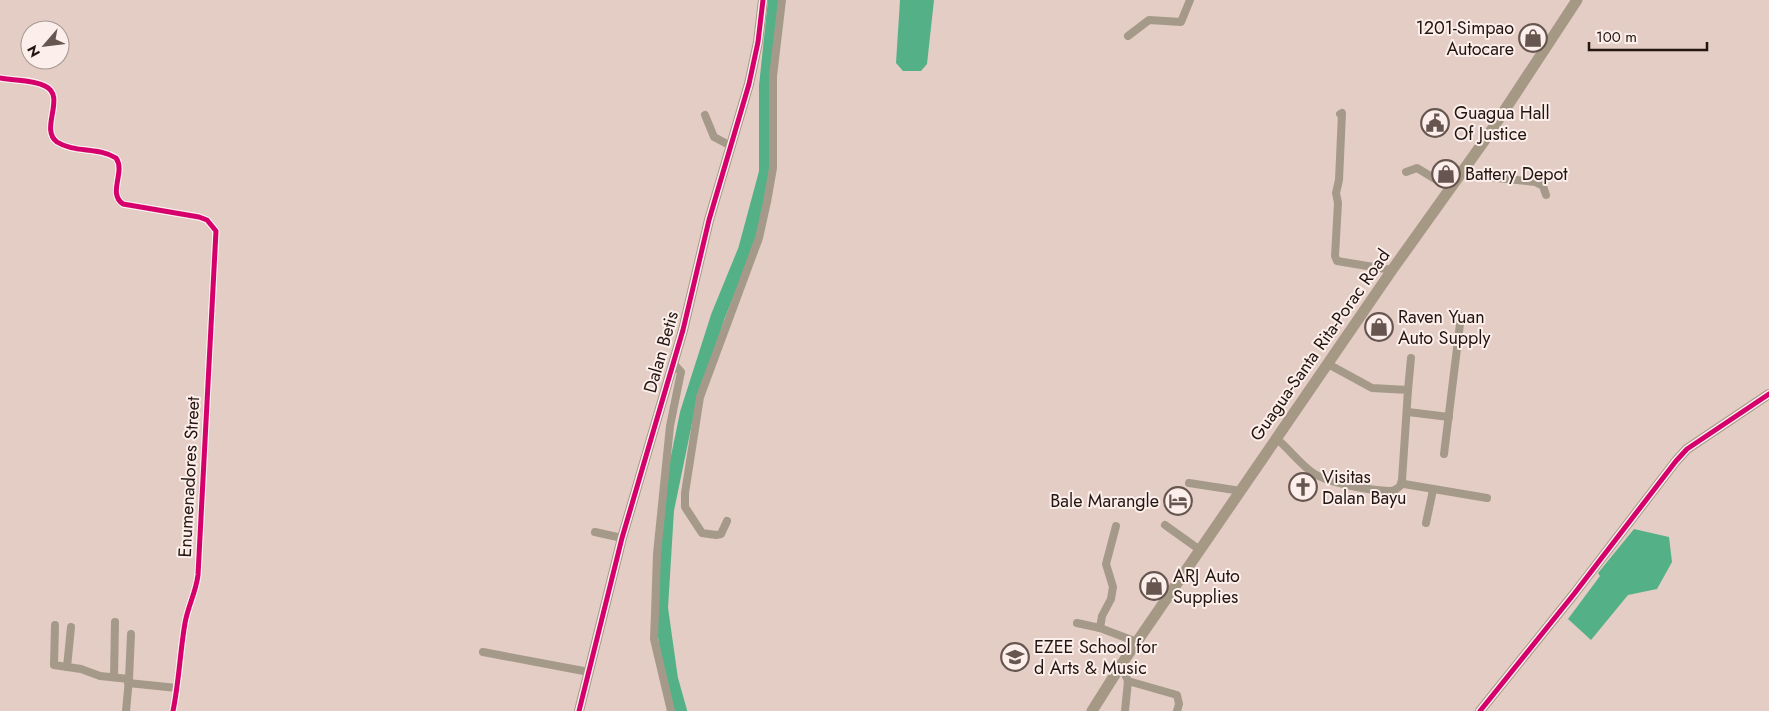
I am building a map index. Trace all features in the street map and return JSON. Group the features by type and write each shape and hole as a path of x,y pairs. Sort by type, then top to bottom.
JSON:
{"main road":[{"name":"Guagua-Santa Rita-Porac Road","path":"1092,711 1121,665 1578,0"}],"street":[{"name":"Dalan Betis","path":"579,711 622,538 673,363 709,220 757,49 763,0"},
{"path":"726,521 721,534 716,536 702,533 685,507 685,493 700,397 760,238 773,168 773,76 782,0"},
{"path":"1128,36 1150,20 1181,22 1190,0"},
{"name":"Enumenadores Street","path":"0,78 33,82 48,87 52,91 54,101 51,132 57,142 116,158 119,168 117,200 123,204 207,220 216,231 207,367 198,575 196,588 192,594 185,622 173,711"},
{"path":"1340,114 1342,113 1339,180 1336,193 1338,203 1335,256 1337,261 1392,270"},
{"path":"705,115 714,137 731,146"},
{"path":"1406,172 1417,168 1450,188"},
{"path":"1460,174 1535,182 1543,186 1546,195"},
{"path":"1444,454 1461,316"},
{"path":"1277,439 1298,457 1302,465 1316,475 1334,482 1391,491 1400,486 1408,412 1411,358"},
{"path":"671,711 654,639 657,554 670,426 681,372 673,363"},
{"path":"1328,364 1372,388 1408,390"},
{"path":"1480,711 1574,594 1676,460 1687,449 1769,394"},
{"path":"1408,412 1449,417"},
{"path":"1402,480 1408,486 1487,498"},
{"path":"1189,483 1241,491"},
{"path":"1426,523 1433,490"},
{"path":"1165,525 1200,550"},
{"path":"1100,628 1102,616 1111,599 1113,587 1106,564 1116,526"},
{"path":"595,532 622,538"},
{"path":"114,677 115,622"},
{"path":"1077,623 1100,628 1137,642"},
{"path":"55,625 54,664 129,681 177,688"},
{"path":"66,667 71,627"},
{"path":"126,711 132,634"},
{"path":"483,652 589,672"},
{"path":"1121,665 1128,681 1125,711"},
{"path":"1128,681 1177,695 1179,704 1177,711"}],"shaded area":[{"path":"900,0 934,0 927,64 921,71 903,71 896,63"},
{"path":"1634,529 1669,537 1672,562 1657,589 1628,595 1591,640 1568,619 1600,576 1598,573"}],"waterway":[{"path":"680,711 671,679 661,608 667,510 687,413 718,316 745,250 766,172 766,86 775,0"}],"cycle path":[{"path":"579,711 622,538 683,330 709,220 749,84 758,42 763,0"},
{"path":"0,78 35,82 51,91 54,97 51,121 52,136 57,142 71,148 102,152 116,158 119,164 116,188 119,199 123,204 199,217 207,220 216,231 198,575 185,623 173,711"},
{"path":"1480,711 1574,594 1676,461 1687,449 1769,394"}],"place":[{"name":"1201-Simpao Autocare","path":"1533,38"},
{"name":"Guagua Hall Of Justice","path":"1435,123"},
{"name":"Battery Depot","path":"1446,174"},
{"name":"Raven Yuan Auto Supply","path":"1379,327"},
{"name":"Visitas Dalan Bayu","path":"1303,487"},
{"name":"Bale Marangle","path":"1178,501"},
{"name":"ARJ Auto Supplies","path":"1154,586"},
{"name":"EZEE School for d Arts & Music","path":"1015,657"}]}
